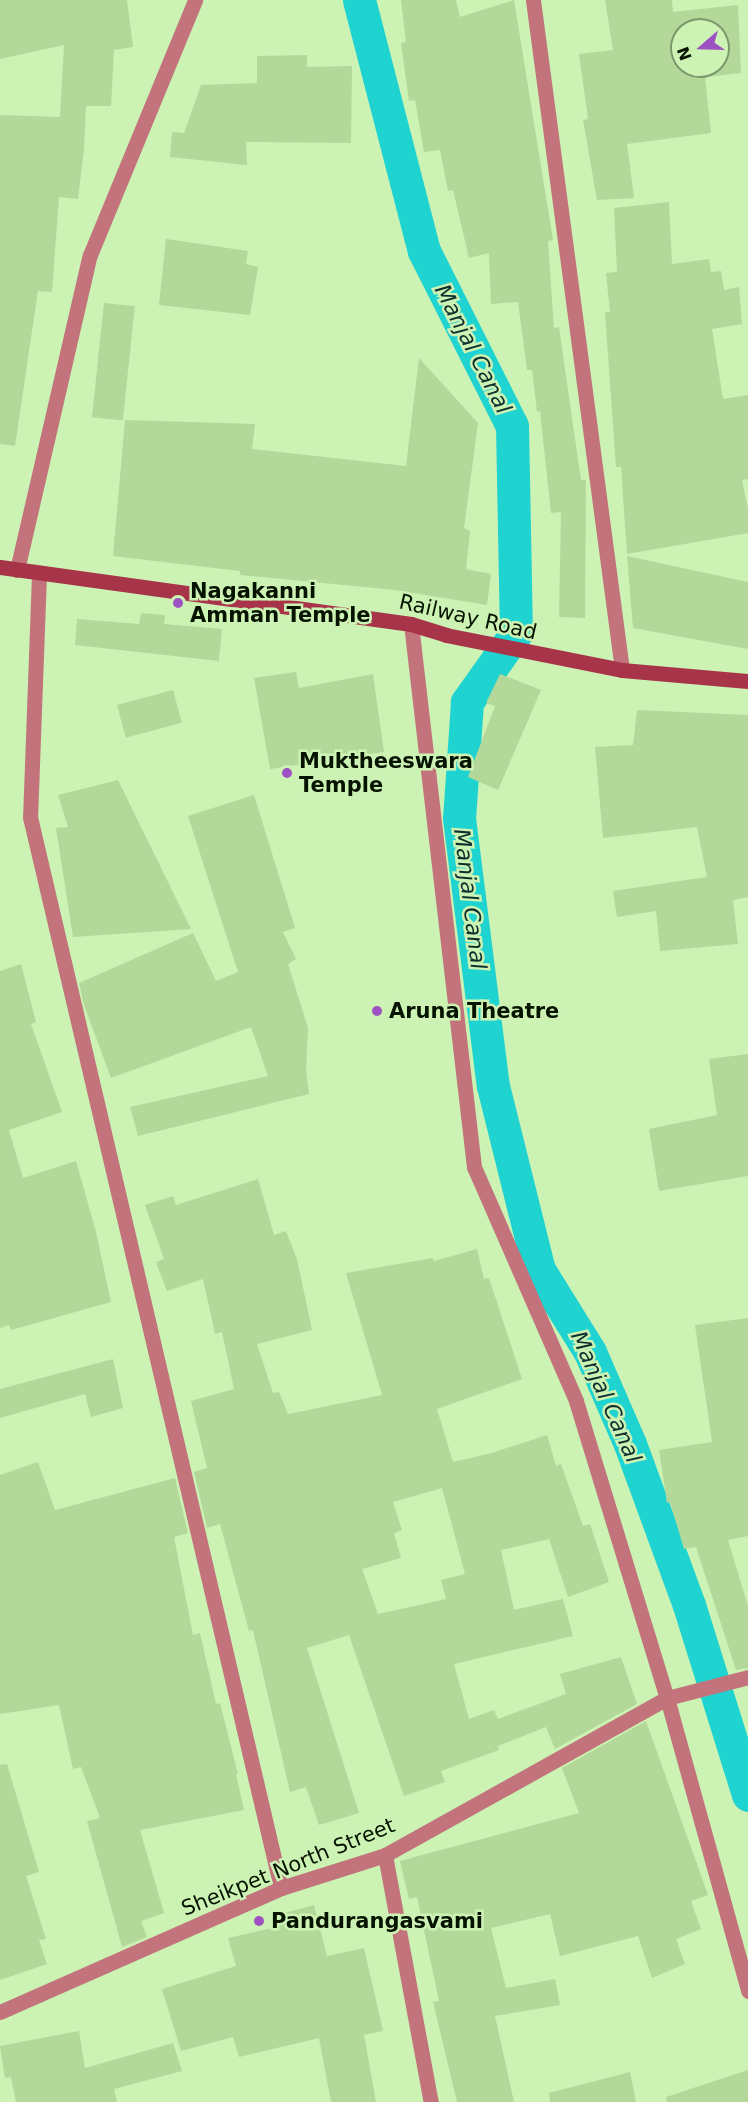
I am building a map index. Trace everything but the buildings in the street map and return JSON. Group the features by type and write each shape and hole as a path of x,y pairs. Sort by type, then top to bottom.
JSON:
{"main road":[{"name":"Railway Road","path":"0,567 411,624 446,635 622,670 748,681"}],"street":[{"path":"17,570 90,255 195,0"},
{"path":"532,0 622,670"},
{"path":"39,574 30,817 281,1888"},
{"path":"411,624 474,1167 576,1401 669,1698 748,1991"},
{"name":"Sheikpet North Street","path":"0,2012 281,1888 385,1855 669,1698 748,1677"},
{"path":"385,1855 431,2102"}],"waterway":[{"name":"Manjal Canal","path":"359,0 424,251 512,426 516,633 467,702 459,818 493,1086 539,1270 590,1352 630,1444 689,1605 748,1795"}],"place":[{"name":"Nagakanni Amman Temple","path":"178,603"},
{"name":"Muktheeswara Temple","path":"287,773"},
{"name":"Aruna Theatre","path":"377,1011"},
{"name":"Pandurangasvami","path":"259,1921"}]}
